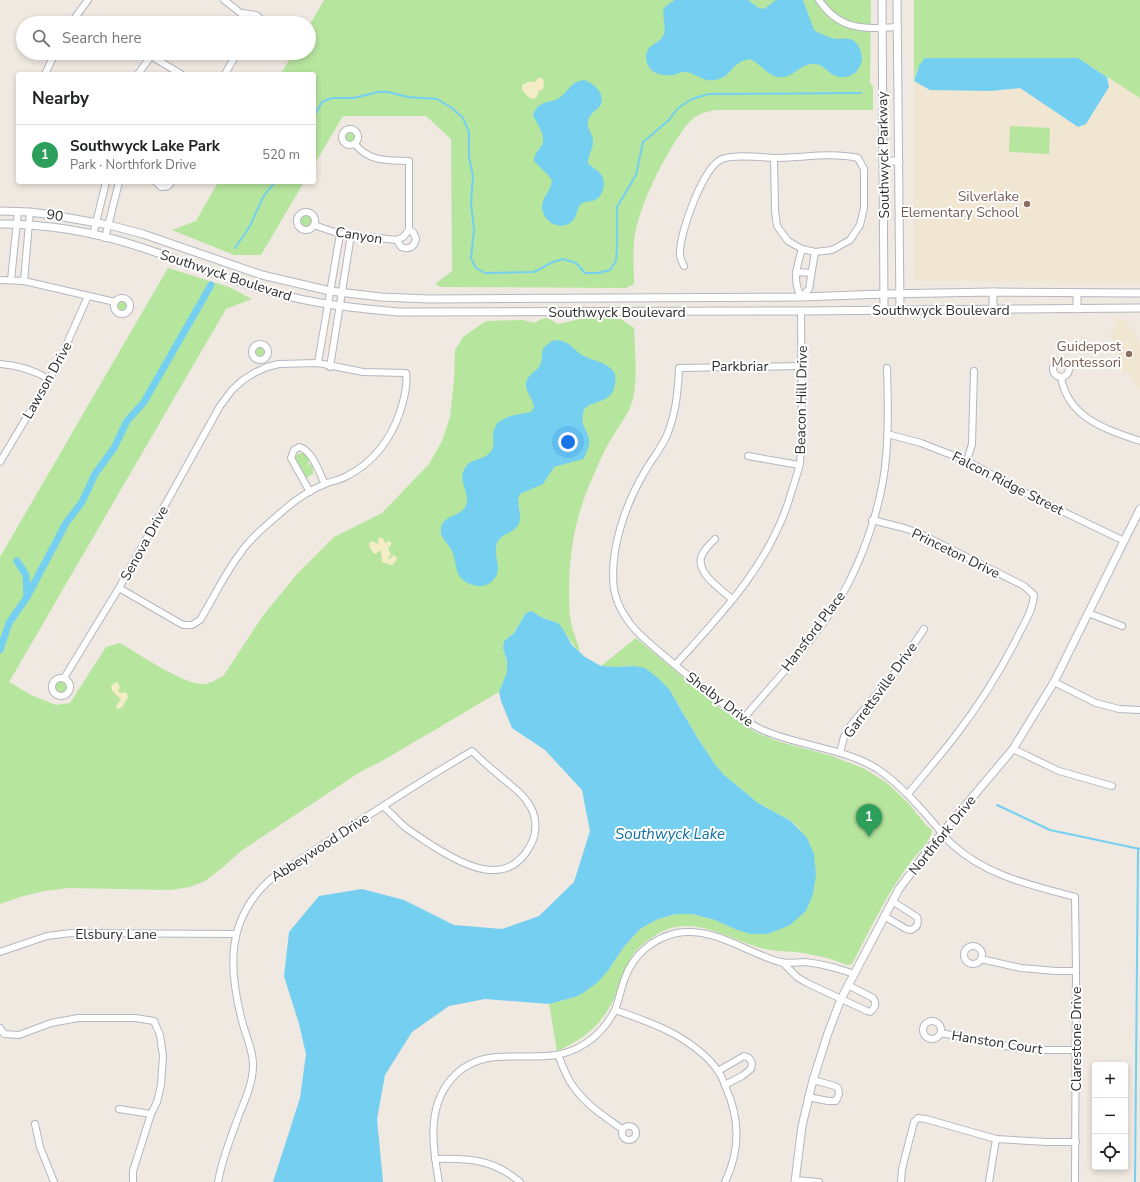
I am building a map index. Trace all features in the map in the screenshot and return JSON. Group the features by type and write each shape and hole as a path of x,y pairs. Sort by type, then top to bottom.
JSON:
{"street":[{"path":"76,16 88,0"},
{"path":"224,0 244,16"},
{"path":"819,0 832,16 850,26 860,28 898,27"},
{"name":"Southwyck Parkway","path":"882,0 884,310"},
{"name":"Southwyck Parkway","path":"897,0 900,310"},
{"path":"242,13 255,14 258,16"},
{"path":"46,72 52,60"},
{"path":"139,72 148,60"},
{"path":"158,60 178,72"},
{"path":"226,72 233,60"},
{"path":"355,144 361,152 370,157 409,161 409,230 416,239 413,246 405,249 398,244 397,240"},
{"path":"684,266 679,253 681,238 693,203 710,171 721,160 742,156 774,158 846,155 858,158 864,170 864,208 860,225 850,240 832,250 815,252 802,249 788,241 777,226 775,211 774,158"},
{"path":"883,160 899,160"},
{"path":"93,235 106,184"},
{"path":"106,238 118,184"},
{"path":"158,184 161,187 166,187 170,184"},
{"name":"90","path":"0,211 30,212 108,225"},
{"path":"11,280 18,211"},
{"path":"24,281 30,212"},
{"name":"90","path":"0,224 29,225 106,238"},
{"name":"Southwyck Boulevard","path":"108,225 143,234 262,275 330,291 381,297 430,299 801,297 993,292 1077,294 1140,293"},
{"name":"Canyon","path":"314,225 340,234 397,240 403,237 409,230"},
{"path":"139,246 143,234"},
{"path":"318,363 340,234"},
{"path":"330,366 351,235"},
{"name":"Southwyck Boulevard","path":"106,238 139,246 272,292 340,306 398,312 993,310 1140,308"},
{"path":"801,311 801,297 796,287 796,272 802,249"},
{"path":"801,297 809,289 815,252"},
{"path":"796,272 811,273"},
{"path":"0,280 24,281 115,302"},
{"path":"993,292 993,310"},
{"path":"1077,294 1077,308"},
{"name":"Lawson Drive","path":"0,462 56,368 88,296"},
{"path":"597,298 597,312"},
{"name":"Beacon Hill Drive","path":"675,665 700,638 754,572 772,542 786,510 800,465 802,427 801,311"},
{"path":"120,588 183,625 192,625 200,620 227,573 247,545 285,509 325,484 346,477 369,461 381,448 398,419 404,399 407,380 406,373 363,372 318,363 293,363 267,367 263,360"},
{"path":"0,364 23,367 39,373 49,379"},
{"name":"Parkbriar","path":"679,368 802,366"},
{"name":"Senova Drive","path":"64,678 120,588 220,406 232,390 243,380 267,367"},
{"name":"Shelby Drive","path":"679,368 677,399 671,424 627,507 617,542 613,572 616,598 626,618 640,635 675,665 754,726 800,743 840,752 859,759 876,769 908,794 951,844 990,871 1005,878 1075,897"},
{"name":"Hansford Place","path":"743,718 810,639 848,584 862,553 879,501 883,479 887,434 887,368"},
{"path":"967,461 972,444 974,371"},
{"path":"1061,377 1063,389 1068,399 1083,416 1115,433 1140,441"},
{"name":"Falcon Ridge Street","path":"887,434 921,442 967,461 1035,498 1124,541"},
{"path":"310,492 291,458 294,450 300,447 309,452 325,484"},
{"path":"748,456 800,465"},
{"name":"Northfork Drive","path":"795,1181 801,1132 808,1097 825,1040 848,985 899,889 920,860 1013,749 1054,682 1140,509"},
{"name":"Princeton Drive","path":"872,520 904,528 925,536 1024,586 1034,595 1030,613 1007,657 983,697 956,735 908,794"},
{"path":"715,539 702,554 701,568 706,576 732,598"},
{"path":"1088,613 1122,626"},
{"name":"Garrettsville Drive","path":"840,752 844,737 851,725 895,672 924,629"},
{"path":"1054,682 1096,703 1119,709 1140,710"},
{"path":"1013,749 1059,771 1112,786"},
{"name":"Abbeywood Drive","path":"218,1182 225,1155 250,1088 253,1068 252,1056 238,1003 233,977 236,934 248,904 262,886 383,806 472,752 521,794 529,803 534,814 536,825 535,836 530,847 520,860 513,865 504,868 484,870 466,865 446,854 406,828 383,806"},
{"name":"Clarestone Drive","path":"1075,897 1075,1182"},
{"path":"884,916 906,929 911,930 917,926 917,917 892,901"},
{"path":"439,1182 435,1159 434,1118 436,1105 448,1082 467,1066 488,1058 542,1058 569,1052 592,1039 606,1025 615,1010 625,977 635,958 650,944 669,935 698,932 711,935 782,962 818,963 854,974"},
{"name":"Elsbury Lane","path":"0,952 47,936 71,933 236,934"},
{"path":"981,959 1021,968 1076,970"},
{"path":"782,962 797,977 841,999 870,1012 876,1006 876,1002 873,998 848,985"},
{"path":"615,1010 674,1034 700,1052 718,1071 734,1108 737,1128 734,1156 725,1182"},
{"path":"0,1028 4,1034 19,1035 51,1023 78,1018 135,1018 154,1022 160,1036 163,1056 161,1085 157,1102 151,1114 133,1171 133,1182"},
{"name":"Hanston Court","path":"941,1034 1016,1048 1076,1050"},
{"path":"558,1055 573,1086 580,1095 593,1109 622,1129"},
{"path":"718,1071 744,1056 749,1058 752,1062 751,1069 742,1076 725,1085"},
{"path":"808,1097 828,1101 836,1100 839,1094 838,1088 835,1086 813,1080"},
{"path":"119,1109 151,1114"},
{"path":"901,1182 902,1169 914,1122 918,1118 926,1118 996,1139 1076,1142"},
{"path":"35,1124 40,1147 54,1182"},
{"path":"989,1182 996,1139"},
{"path":"435,1159 456,1158 492,1165 504,1170 520,1182"},
{"path":"795,1181 819,1182"}],"shaded area":[{"name":"Silverlake Elementary School","path":"1107,77 1140,98 1140,283 914,281 914,81 930,90 991,91 1020,88 1078,127 1086,124 1109,87"},
{"name":"Guidepost Montessori","path":"1120,318 1132,327 1140,344 1140,390 1138,390 1129,372 1123,375 1115,355 1120,353 1109,332 1117,327 1115,326 1114,320"}],"green space":[{"path":"324,0 871,0 870,83 873,87 873,110 714,110 696,116 688,123 675,142 644,203 634,241 634,284 626,288 441,287 435,284 452,271 451,139 426,116 343,116 316,162 316,72 282,72 289,60 316,60 316,16 315,16"},
{"path":"914,0 1140,0 1140,98 1078,58 917,69 914,81"},
{"path":"1010,126 1050,128 1049,154 1009,152"},
{"path":"348,129 354,131 356,137 354,143 348,145 342,143 340,137 342,131"},
{"path":"217,184 303,184 261,255 234,255 172,230 196,221"},
{"path":"306,213 312,215 314,221 312,227 306,229 300,227 298,221 300,215"},
{"path":"168,268 229,287 252,299 226,309 9,682 33,696 56,705 70,703 106,647 120,643 174,675 186,680 204,684 224,675 262,617 297,574 334,537 382,513 429,464 442,441 450,417 454,380 455,350 463,337 486,321 523,320 534,323 546,318 558,324 585,318 621,319 634,328 636,362 634,395 626,416 606,448 590,483 579,515 572,549 569,587 570,612 572,627 580,650 578,651 558,623 543,618 531,611 526,613 514,633 504,641 507,673 499,692 382,761 360,772 241,851 205,881 190,887 171,890 69,888 44,891 0,904 0,557"},
{"path":"119,298 125,300 127,306 125,312 119,314 113,312 111,306 113,300"},
{"path":"260,344 266,346 268,352 266,358 260,360 254,358 252,352 254,346"},
{"path":"303,453 309,460 307,467 310,463 313,469 313,474 306,478 303,478 294,458 298,454"},
{"path":"636,638 720,708 755,732 777,741 832,756 865,769 887,783 910,805 925,824 932,830 928,841 905,870 888,896 852,964 847,965 828,958 808,954 765,949 723,934 695,927 681,926 667,929 647,941 633,955 611,1004 599,1022 585,1035 557,1051 549,1004 575,997 610,968 623,948 640,929 658,919 676,914 692,914 715,920 737,930 800,829 791,821 758,803 724,775 714,763 697,737 678,704 634,666 601,666"},
{"path":"60,678 66,680 68,686 66,692 60,694 54,692 52,686 54,680"}],"sand":[{"path":"538,78 542,78 544,82 543,89 539,91 536,98 531,99 522,90 522,85 528,82 535,82"},
{"path":"379,538 383,538 385,543 388,541 391,542 391,546 388,548 391,554 388,558 390,559 393,555 397,557 396,561 392,565 382,562 381,552 383,549 374,554 369,546 370,542 372,541 378,544"},
{"path":"117,682 120,687 118,691 121,693 126,692 128,696 123,707 117,709 116,706 121,699 114,693 111,686"}],"water":[{"path":"675,0 748,0 759,8 764,9 776,0 803,0 814,30 831,38 848,39 854,41 860,50 862,57 861,63 857,71 852,75 845,77 835,76 820,65 811,64 802,67 787,76 778,77 774,76 750,59 739,63 725,76 715,80 706,80 687,72 674,75 658,74 649,67 646,59 647,53 649,48 664,35 665,27 663,10"},
{"path":"925,58 1078,58 1107,77 1109,87 1086,124 1078,127 1020,88 991,91 930,90 914,81 919,66"},
{"path":"584,80 592,84 598,90 602,98 600,106 591,114 588,121 588,127 593,142 588,163 602,176 604,182 603,190 598,198 580,205 571,223 562,226 552,224 545,217 543,212 542,207 544,199 550,189 552,180 534,161 535,155 542,145 543,139 542,132 533,115 540,105 559,98 572,85"},
{"path":"556,340 565,342 582,355 610,368 615,375 614,388 608,397 588,406 583,413 584,425 588,434 589,443 583,459 554,467 543,484 520,494 518,502 520,516 519,523 515,529 502,537 497,543 496,554 498,569 495,578 490,583 480,586 467,583 460,577 451,548 441,534 442,524 448,518 459,513 465,507 467,498 462,476 463,472 473,461 485,457 491,451 493,445 493,433 498,422 510,416 531,412 534,407 526,387 527,381 529,376 540,365 543,349 549,343"},
{"name":"Southwyck Lake","path":"531,611 543,618 558,623 572,645 585,657 601,666 634,666 645,668 658,678 669,689 697,737 714,763 724,775 758,803 791,821 807,838 814,854 816,875 813,894 806,911 790,925 768,934 751,934 737,930 715,920 692,914 676,914 658,919 640,929 623,948 610,968 598,982 575,997 549,1004 485,999 449,1006 412,1032 385,1075 377,1119 383,1182 273,1182 300,1098 306,1054 299,1024 284,976 289,932 319,896 362,889 404,900 454,925 502,929 539,916 574,882 590,831 582,790 545,750 512,728 499,692 507,672 507,661 503,648 504,641 514,633 526,613"}],"waterway":[{"path":"316,112 322,102 332,98 354,98 378,92 388,92 408,97 437,99 452,108 463,118 469,132 469,157 473,176 471,203 474,230 471,258 476,268 485,273 534,272 553,262 563,259 576,263 585,273 598,273 610,270 616,261 617,207 636,175 643,142 668,121 678,108 692,99 709,94 861,93"},
{"path":"235,248 250,226 263,197 273,184"},
{"path":"0,650 9,623 27,597 66,523 82,502 95,474 114,448 127,421 144,402 211,285"},
{"path":"17,561 26,575 27,597"},
{"path":"997,805 1050,830 1140,849"},
{"path":"1135,1182 1138,849"}],"place":[{"name":"Silverlake Elementary School","path":"1027,204"},
{"name":"Guidepost Montessori","path":"1129,354"},
{"name":"Southwyck Lake Park","path":"869,837"}]}
